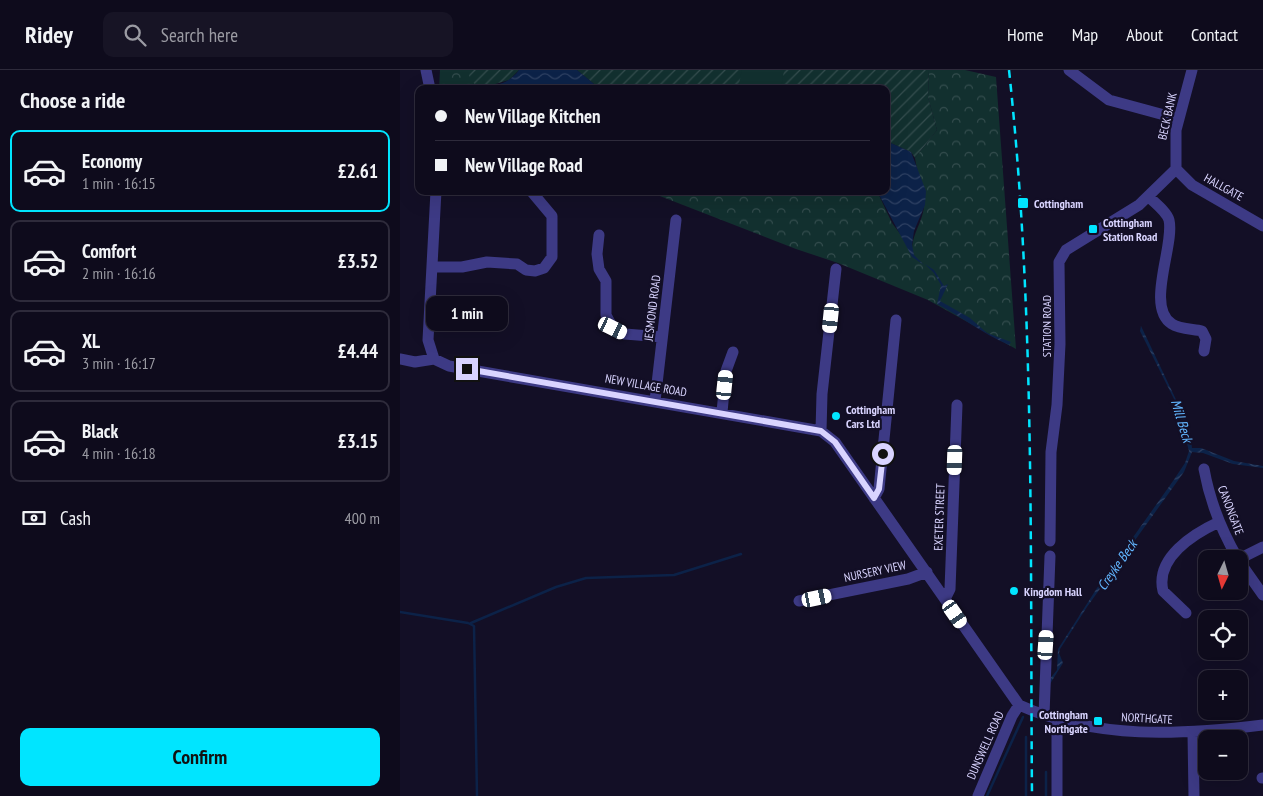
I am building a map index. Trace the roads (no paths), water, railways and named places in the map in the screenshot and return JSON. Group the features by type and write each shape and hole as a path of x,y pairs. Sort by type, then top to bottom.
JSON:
{"street":[{"path":"426,70 429,85"},
{"path":"1069,70 1109,100 1178,119"},
{"name":"BECK BANK","path":"1176,169 1174,148 1178,119 1192,70"},
{"name":"STATION ROAD","path":"1050,541 1051,452 1057,405 1060,344 1059,262 1066,250 1127,213 1149,197 1176,169"},
{"name":"HALLGATE","path":"1176,169 1192,185 1263,226"},
{"path":"400,359 415,362 434,359 428,340 436,195"},
{"path":"433,267 462,267 487,262 518,264 526,270 535,271 544,268 552,257 552,216 531,195"},
{"path":"1149,197 1169,217 1171,234 1156,298 1166,319 1174,325 1202,331 1206,339 1204,351"},
{"name":"JESMOND ROAD","path":"656,401 676,219"},
{"path":"600,235 597,254 599,269 606,281 606,315 613,328 625,334 662,338"},
{"path":"836,269 822,394 821,431 835,442 1019,705"},
{"path":"874,498 879,489 893,325"},
{"path":"722,412 726,371 732,352"},
{"name":"NEW VILLAGE ROAD","path":"434,359 448,366 722,412 821,431"},
{"name":"EXETER STREET","path":"945,599 950,589 957,405"},
{"name":"CANONGATE","path":"1205,468 1209,492 1219,522 1233,550"},
{"path":"1186,613 1158,594 1162,576 1167,564 1186,540 1219,522"},
{"path":"1248,555 1263,547"},
{"path":"1044,715 1050,556"},
{"name":"NURSERY VIEW","path":"799,601 908,579 927,572"},
{"name":"CANONGATE","path":"1248,574 1263,595"},
{"name":"NORTHGATE","path":"1019,705 1031,711 1096,729 1193,733 1263,725"},
{"name":"DUNSWELL ROAD","path":"978,796 1012,716 1019,705"},
{"path":"1057,719 1057,796"},
{"path":"1193,733 1194,796"}],"water":[{"path":"519,70 577,70 595,85 494,85 512,78"},
{"path":"890,143 911,152 926,191 925,205 914,231 912,245 914,255 924,265 912,257 879,195 890,195"},
{"path":"925,264 934,270 944,286 948,284 940,301 970,318 987,333 1011,342 1009,345 990,336 937,304 941,285 934,273"},
{"name":"Mill Beck","path":"1141,326 1189,427 1192,448 1201,448 1234,461 1263,466 1263,468 1233,464 1203,453 1192,452 1184,472 1087,607 1060,649 1059,653 1063,663 1050,684 1048,681 1057,670 1058,649 1097,588 1185,463 1189,451 1176,403 1140,331"}],"waterway":[{"path":"471,623 556,587 586,578 674,575 741,554"},
{"path":"400,612 468,623 474,626 477,796"},
{"name":"Creyke Beck","path":"987,796 1023,717"},
{"path":"1026,737 1026,796"},
{"path":"1046,772 1046,796"}],"railway":[{"path":"1009,70 1023,251 1030,433 1032,796"}],"place":[{"name":"Cottingham","path":"1023,203"},
{"name":"Cottingham Station Road","path":"1093,229"},
{"name":"Cottingham Cars Ltd","path":"836,416"},
{"name":"Kingdom Hall","path":"1014,591"},
{"name":"Cottingham Northgate","path":"1098,721"}]}
